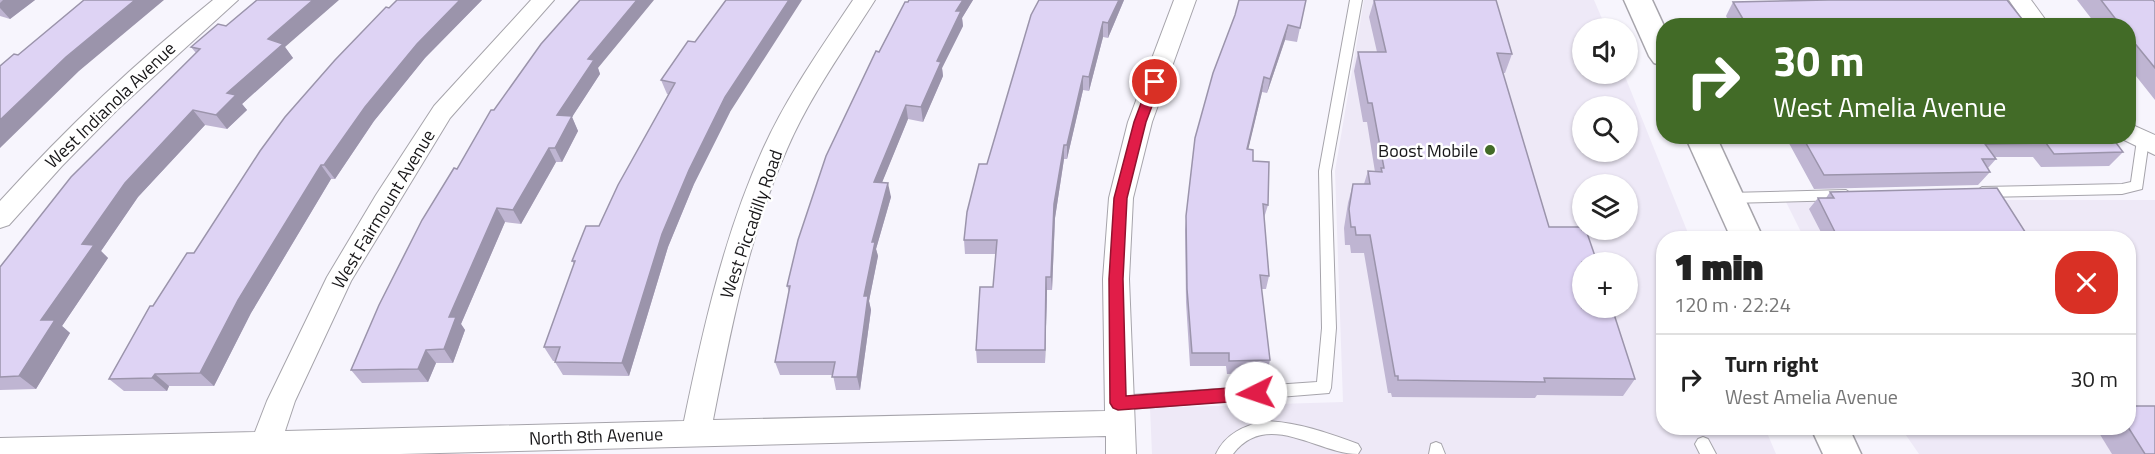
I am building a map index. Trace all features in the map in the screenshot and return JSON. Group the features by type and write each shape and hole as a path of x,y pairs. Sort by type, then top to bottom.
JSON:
{"main road":[{"path":"1638,0 1656,39"},
{"path":"1704,144 1744,231"},
{"path":"1833,435 1842,454"}],"street":[{"name":"West Indianola Avenue","path":"0,218 34,179 131,80 226,0"},
{"name":"West Fairmount Avenue","path":"265,445 281,401 340,277 385,202 442,112 543,0"},
{"name":"West Piccadilly Road","path":"696,433 730,276 775,149 807,86 864,0"},
{"path":"1121,454 1116,279 1121,198 1140,122 1185,0"},
{"path":"2020,0 2033,18"},
{"name":"North 8th Avenue","path":"0,452 696,433 1119,413"}],"lane":[{"path":"1119,413 1324,388 1329,328 1325,171 1356,0"},
{"path":"1967,193 2122,189 2137,185 2142,139"},
{"path":"1728,198 1860,195"},
{"path":"1224,454 1233,439 1242,433 1261,428 1316,436 1353,449"}],"shaded area":[{"path":"1364,0 1594,0 1602,18 1572,18 1572,84 1628,84 1633,96 1572,96 1572,162 1638,162 1638,109 1687,231 1656,231 1656,435 1768,435 1776,454 1152,454 1150,408 1343,402 1335,171"},
{"path":"1785,200 2155,200 2155,454 1919,454 1906,435 2136,435 2136,231 1800,231"}],"building":[{"path":"84,0 135,0 66,57 0,120 0,66 14,54 18,55"},
{"path":"257,0 313,0 268,39 283,44 227,93 236,95 216,115 193,110 125,183 82,244 94,245 41,320 55,320 19,376 0,377 0,267 71,177 200,49 191,47 218,24 226,26"},
{"path":"397,0 460,0 417,44 365,107 324,165 321,165 238,300 200,373 155,374 152,378 109,379 150,306 153,306 187,253 194,253 260,151 285,117 335,60 386,7 389,8"},
{"path":"580,0 637,0 588,59 594,60 557,115 572,116 555,148 549,148 513,210 497,208 449,317 456,317 444,349 426,350 418,369 351,370 379,305 422,220 454,168 457,169 491,110 494,110 541,44"},
{"path":"726,0 789,0 725,97 689,170 662,234 622,363 555,362 560,347 544,347 586,226 599,226 618,185 675,83 661,80 688,41 695,42"},
{"path":"909,0 963,0 956,11 961,11 937,61 941,62 921,107 906,105 874,182 888,183 872,242 875,242 864,296 868,296 857,377 832,377 835,362 775,362 790,286 787,286 798,240 826,156 876,51 879,52 905,2"},
{"path":"1039,0 1119,0 1108,23 1103,22 1089,77 1083,76 1067,145 1064,145 1054,204 1051,277 1046,277 1045,350 976,350 980,287 993,287 997,240 964,240 967,212 979,164 987,164 1031,15"},
{"path":"1239,0 1306,0 1300,28 1288,25 1270,79 1264,77 1247,149 1253,150 1253,161 1269,162 1268,205 1263,204 1269,276 1260,275 1270,360 1229,361 1229,353 1192,353 1187,289 1186,216 1195,138 1213,73"},
{"path":"1374,0 1496,0 1512,54 1497,53 1549,227 1572,227 1572,240 1589,240 1594,252 1572,252 1572,318 1615,318 1635,379 1544,378 1545,382 1398,380 1398,376 1395,376 1370,235 1356,235 1355,227 1351,227 1349,209 1353,184 1370,184 1368,171 1382,172 1381,168 1384,168 1372,103 1368,103 1358,52 1386,52"},
{"path":"2007,0 2021,18 1742,18 1733,2"},
{"path":"2101,0 2153,0 2155,2 2155,68 2136,45 2136,18 2115,18"},
{"path":"1807,144 1985,144 1996,159 1982,159 1990,172 1824,175"},
{"path":"2047,144 2117,144 2123,152 2054,154"},
{"path":"1997,188 2025,231 1834,231 1818,198 1834,198 1830,192"},
{"path":"2136,406 2155,406 2155,454 2145,454 2133,435 2136,435"}],"place":[{"name":"Boost Mobile","path":"1490,150"}],"route":[{"path":"1155,82 1140,122 1121,198 1116,279 1118,403 1256,393"}]}
